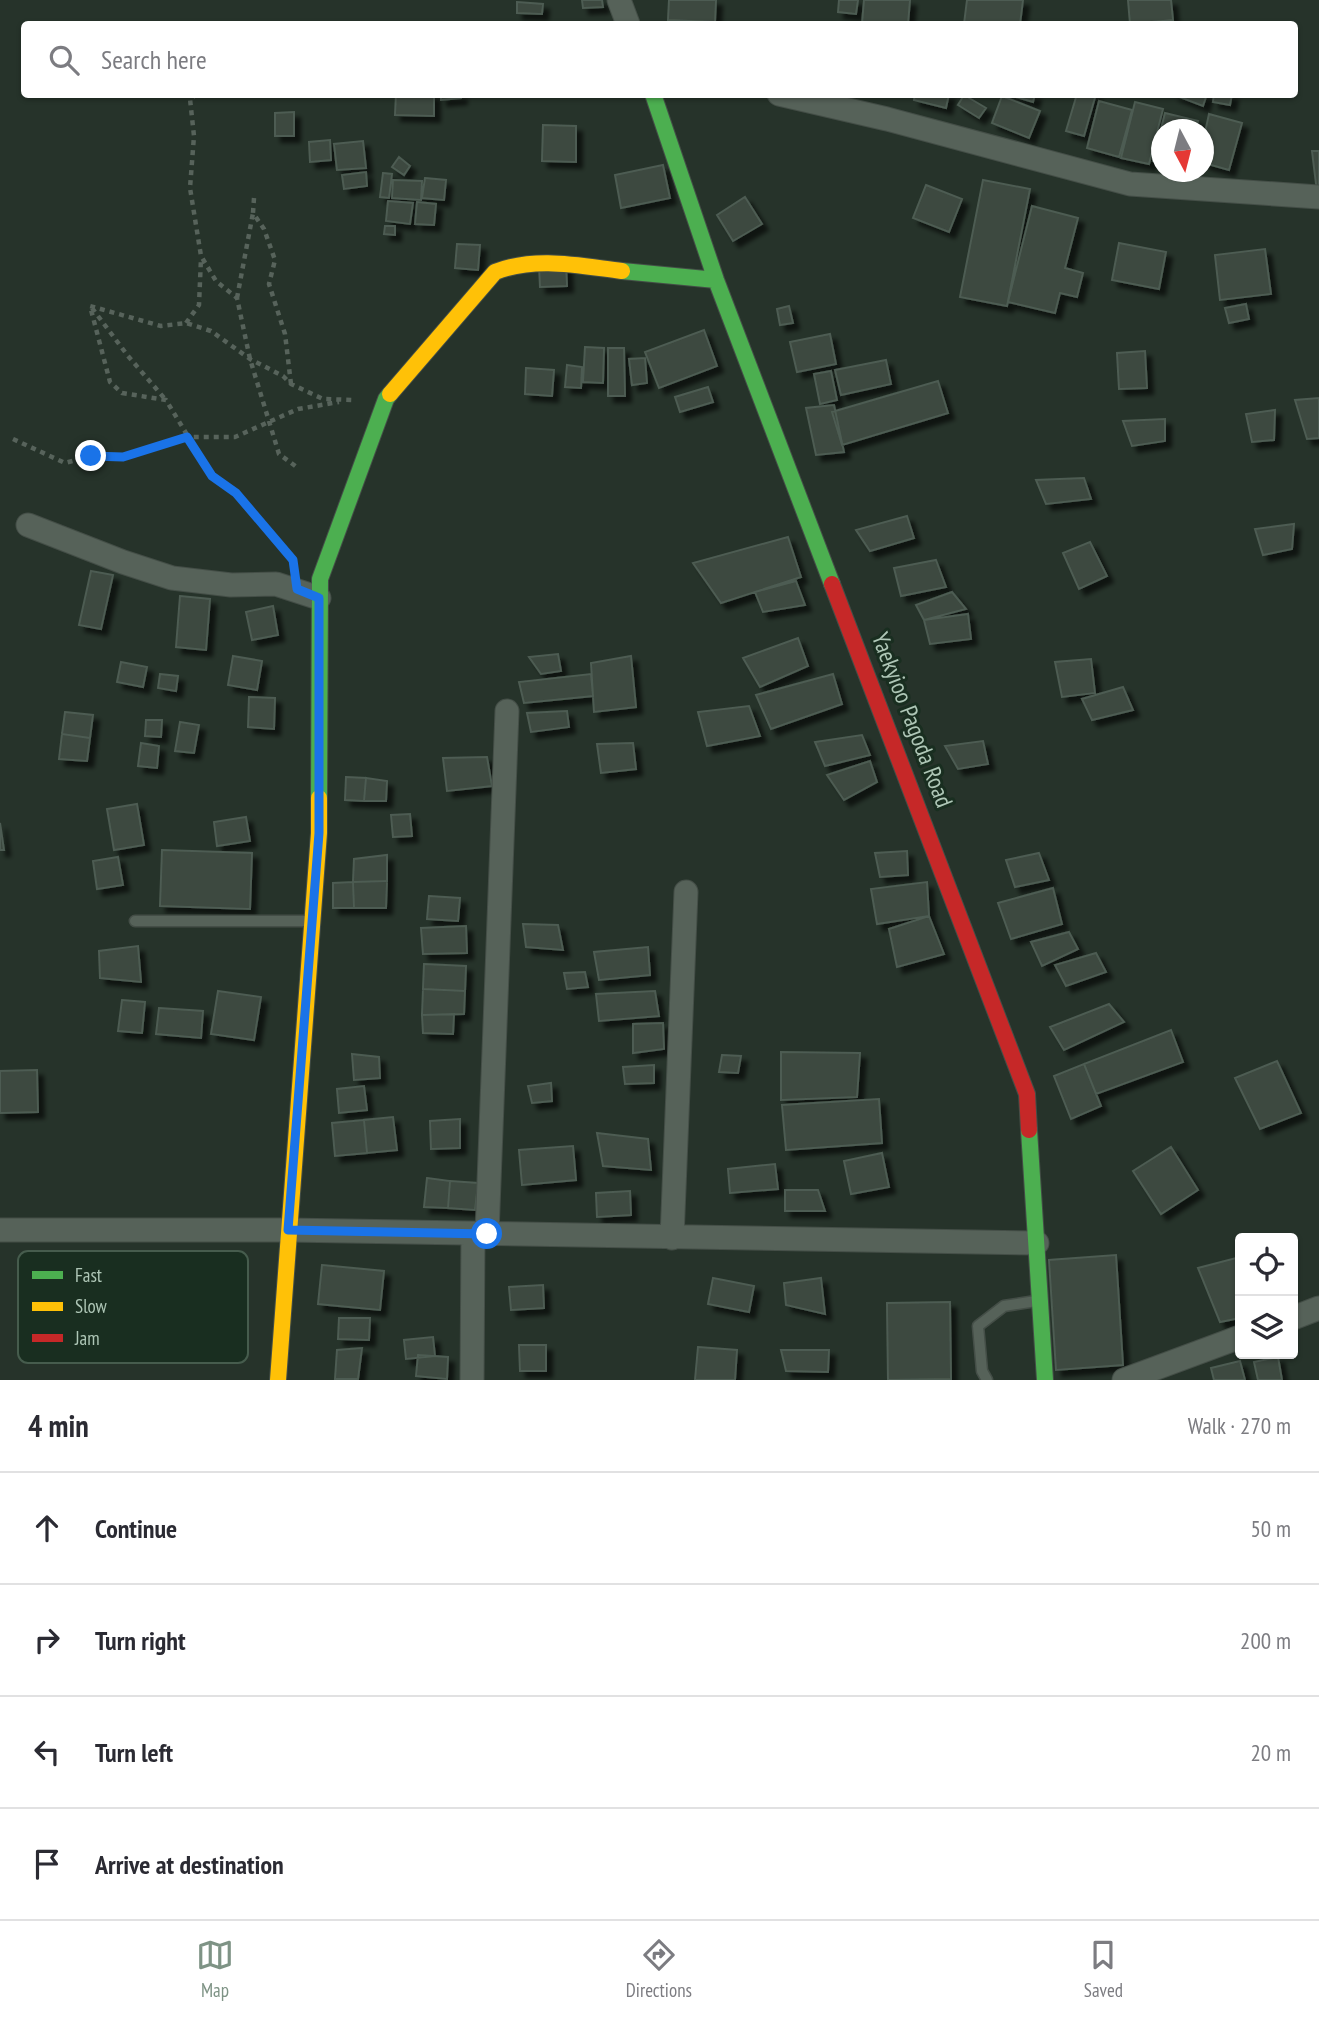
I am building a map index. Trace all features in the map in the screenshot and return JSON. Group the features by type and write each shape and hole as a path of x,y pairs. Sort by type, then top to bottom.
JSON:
{"street":[{"path":"619,0 627,21"},
{"name":"Yaekyioo Pagoda Road","path":"654,98 716,280 1027,1094 1045,1380"},
{"path":"796,98 887,119 1130,184 1319,197"},
{"path":"278,1380 319,833 320,579 386,399 495,272 510,265 535,262 716,280"},
{"path":"28,525 172,578 231,585 276,584 319,598"},
{"path":"472,1380 508,711"},
{"path":"672,1238 686,892"},
{"path":"0,1230 288,1230 1037,1243"},
{"path":"1298,1316 1319,1308"},
{"path":"1124,1380 1235,1339"}],"lane":[{"path":"135,921 312,921"},
{"path":"987,1380 982,1371 978,1326 1004,1306 1041,1301"}],"path":[{"path":"186,323 199,305 201,256 190,188 194,136 191,98"},
{"path":"254,198 237,298 250,359 279,454 298,468"},
{"path":"253,213 264,229 275,260 270,284 285,334 291,384"},
{"path":"201,256 216,281 237,298"},
{"path":"90,306 161,326 186,323 211,331 250,359 283,376 291,384 323,399 346,401"},
{"path":"90,306 110,382 122,393 166,400"},
{"path":"90,306 166,400 212,476 236,493 293,560 297,589"},
{"path":"13,439 65,463 91,456 123,457 187,437 236,438 298,409 346,401 386,399"}],"building":[{"path":"582,0 602,0 603,7 583,8"},
{"path":"669,0 716,0 715,21 668,20"},
{"path":"839,0 858,0 856,14 838,12"},
{"path":"864,0 910,0 908,21 862,21"},
{"path":"967,0 1023,0 1020,21 964,21"},
{"path":"1128,0 1171,0 1173,20 1130,21"},
{"path":"517,2 543,4 542,14 517,13"},
{"path":"396,98 434,98 434,116 395,115"},
{"path":"914,98 948,98 946,108"},
{"path":"962,98 969,98 986,108 979,118 958,105"},
{"path":"1001,98 1040,111 1029,138 992,123"},
{"path":"1076,98 1095,98 1084,136 1066,131"},
{"path":"1182,98 1206,98 1203,106"},
{"path":"1214,98 1231,98 1230,105 1213,102"},
{"path":"1099,101 1132,110 1119,157 1087,148"},
{"path":"1135,102 1163,109 1160,119 1151,119 1149,164 1121,158"},
{"path":"294,112 294,136 275,136 275,113"},
{"path":"1165,113 1190,119 1164,119"},
{"path":"1209,114 1242,123 1229,170 1214,166 1214,119 1208,119"},
{"path":"543,125 576,126 576,162 542,161"},
{"path":"330,140 331,160 310,162 309,142"},
{"path":"363,141 366,168 337,170 334,144"},
{"path":"1312,151 1319,151 1319,192 1317,192"},
{"path":"399,157 410,166 404,175 392,167"},
{"path":"663,165 670,198 621,208 615,175"},
{"path":"366,172 367,186 344,189 342,175"},
{"path":"383,173 392,174 389,198 380,197"},
{"path":"425,178 446,180 444,200 422,198"},
{"path":"393,180 422,181 421,200 392,198"},
{"path":"983,180 1030,189 1007,306 960,297"},
{"path":"926,185 962,199 949,232 913,218"},
{"path":"745,197 762,224 733,241 717,215"},
{"path":"388,201 413,203 410,224 386,221"},
{"path":"417,202 436,204 434,225 415,224"},
{"path":"1032,206 1078,218 1065,268 1083,273 1077,297 1060,293 1055,313 1008,302"},
{"path":"385,226 395,226 395,235 384,234"},
{"path":"1119,243 1166,252 1159,289 1112,280"},
{"path":"457,244 480,245 478,270 455,268"},
{"path":"1265,249 1271,294 1220,300 1215,255"},
{"path":"566,264 567,286 540,287 539,265"},
{"path":"1246,304 1249,319 1229,323 1225,308"},
{"path":"789,306 793,323 780,325 777,309"},
{"path":"704,330 717,366 659,388 645,352"},
{"path":"830,334 836,364 797,372 790,342"},
{"path":"585,347 604,348 603,383 583,382"},
{"path":"608,348 624,348 625,396 608,396"},
{"path":"1145,351 1147,388 1119,389 1117,353"},
{"path":"645,358 647,383 632,385 629,359"},
{"path":"886,360 891,384 841,395 835,370"},
{"path":"567,365 582,367 581,388 565,387"},
{"path":"526,368 554,370 552,396 525,394"},
{"path":"831,371 837,400 820,404 814,374"},
{"path":"938,381 948,413 842,445 832,412"},
{"path":"708,387 713,402 680,412 675,397"},
{"path":"1319,398 1319,438 1307,439 1295,400"},
{"path":"834,405 844,452 816,455 806,408"},
{"path":"1275,410 1274,440 1252,442 1246,414"},
{"path":"1165,419 1165,441 1132,446 1123,421"},
{"path":"1084,478 1091,499 1046,504 1036,480"},
{"path":"907,516 914,538 870,551 856,530"},
{"path":"1294,524 1292,549 1263,555 1255,529"},
{"path":"788,537 801,577 721,603 693,563"},
{"path":"1090,542 1107,576 1079,589 1063,553"},
{"path":"936,560 946,587 901,596 894,568"},
{"path":"91,571 113,575 101,629 79,625"},
{"path":"796,581 805,605 763,612 755,592"},
{"path":"952,592 966,609 924,620 916,605"},
{"path":"180,596 210,599 206,650 176,647"},
{"path":"273,606 278,635 252,640 246,612"},
{"path":"968,614 971,639 930,644 924,620"},
{"path":"798,638 808,666 760,687 743,658"},
{"path":"558,654 561,671 541,674 529,657"},
{"path":"233,656 262,661 257,690 228,685"},
{"path":"631,656 636,707 594,712 591,663"},
{"path":"1091,659 1095,693 1062,697 1055,662"},
{"path":"121,662 147,667 143,687 117,682"},
{"path":"160,674 178,676 176,691 158,688"},
{"path":"591,674 593,696 524,703 519,682"},
{"path":"833,674 842,704 771,729 756,695"},
{"path":"1123,687 1133,710 1092,720 1082,699"},
{"path":"249,697 275,698 274,729 248,727"},
{"path":"749,706 760,736 707,746 698,712"},
{"path":"567,711 569,727 531,732 527,713"},
{"path":"65,712 93,715 90,738 62,734"},
{"path":"146,720 162,720 161,737 145,736"},
{"path":"180,722 199,725 194,753 175,751"},
{"path":"62,734 90,738 87,761 59,759"},
{"path":"862,735 870,755 825,766 815,742"},
{"path":"983,741 988,764 958,769 945,746"},
{"path":"141,743 159,746 157,768 138,766"},
{"path":"633,743 636,769 601,773 597,744"},
{"path":"487,757 492,786 447,791 443,758"},
{"path":"870,761 877,782 844,800 827,775"},
{"path":"346,777 366,778 364,801 345,800"},
{"path":"366,778 387,781 386,801 364,801"},
{"path":"137,804 144,845 114,850 107,809"},
{"path":"410,814 412,836 393,837 391,815"},
{"path":"246,817 250,841 217,846 214,822"},
{"path":"0,823 4,850 0,850"},
{"path":"162,850 252,853 250,909 160,906"},
{"path":"907,851 908,875 880,877 875,853"},
{"path":"1039,853 1049,880 1015,887 1006,860"},
{"path":"387,855 387,881 353,882 354,859"},
{"path":"118,857 123,885 97,889 93,861"},
{"path":"387,881 386,908 354,908 353,882"},
{"path":"353,882 354,908 333,908 333,883"},
{"path":"927,882 929,916 877,924 871,889"},
{"path":"1053,888 1062,924 1011,939 998,903"},
{"path":"429,896 460,898 458,921 427,919"},
{"path":"929,916 944,954 897,967 889,929"},
{"path":"523,924 558,925 563,950 526,947"},
{"path":"466,926 467,953 423,954 421,928"},
{"path":"1069,932 1078,949 1042,966 1031,942"},
{"path":"138,946 141,982 100,978 99,951"},
{"path":"648,947 650,975 599,980 594,952"},
{"path":"1096,953 1106,972 1066,986 1055,965"},
{"path":"424,964 466,966 465,991 423,989"},
{"path":"585,972 588,987 567,989 564,973"},
{"path":"423,989 465,991 464,1014 422,1015"},
{"path":"218,991 261,997 254,1040 211,1034"},
{"path":"655,991 659,1016 599,1021 596,994"},
{"path":"122,1000 145,1002 142,1033 118,1031"},
{"path":"1109,1004 1124,1022 1064,1050 1050,1027"},
{"path":"159,1008 203,1011 201,1038 156,1034"},
{"path":"454,1014 453,1034 423,1033 422,1015"},
{"path":"663,1023 664,1049 633,1053 633,1024"},
{"path":"1171,1030 1183,1062 1096,1094 1084,1064"},
{"path":"781,1052 860,1053 857,1097 781,1100"},
{"path":"352,1054 379,1057 380,1078 354,1080"},
{"path":"722,1055 741,1056 738,1073 719,1072"},
{"path":"1277,1061 1301,1113 1260,1129 1235,1078"},
{"path":"1084,1064 1101,1106 1071,1119 1054,1076"},
{"path":"654,1065 654,1083 625,1084 623,1067"},
{"path":"37,1070 38,1112 0,1113 0,1071"},
{"path":"551,1083 552,1101 532,1103 528,1086"},
{"path":"364,1086 367,1110 339,1113 337,1089"},
{"path":"879,1099 882,1143 786,1150 782,1105"},
{"path":"393,1117 397,1150 367,1153 364,1120"},
{"path":"460,1119 460,1148 431,1149 430,1121"},
{"path":"364,1120 367,1153 335,1156 332,1123"},
{"path":"597,1133 648,1139 651,1170 603,1166"},
{"path":"573,1146 576,1180 522,1185 519,1150"},
{"path":"1171,1147 1198,1190 1161,1214 1133,1171"},
{"path":"882,1153 889,1187 851,1194 844,1161"},
{"path":"775,1164 778,1189 730,1193 728,1169"},
{"path":"427,1178 450,1181 448,1208 424,1207"},
{"path":"450,1181 478,1183 475,1210 448,1208"},
{"path":"785,1190 818,1190 825,1211 785,1211"},
{"path":"630,1191 631,1215 597,1217 596,1193"},
{"path":"1116,1255 1123,1365 1056,1370 1049,1260"},
{"path":"1235,1258 1235,1319 1220,1322 1198,1268"},
{"path":"322,1265 384,1271 380,1310 318,1304"},
{"path":"713,1278 754,1286 749,1312 708,1304"},
{"path":"821,1278 825,1314 786,1305 784,1283"},
{"path":"543,1285 544,1308 511,1310 509,1287"},
{"path":"950,1302 951,1379 888,1380 887,1303"},
{"path":"339,1318 370,1318 369,1340 338,1339"},
{"path":"433,1337 435,1356 406,1359 404,1340"},
{"path":"519,1345 546,1345 546,1371 520,1371"},
{"path":"698,1347 737,1350 735,1380 695,1380"},
{"path":"362,1348 358,1379 335,1379 337,1350"},
{"path":"781,1350 829,1350 828,1372 786,1371"},
{"path":"418,1355 448,1357 447,1379 416,1376"},
{"path":"1278,1359 1282,1380 1258,1380 1254,1362"},
{"path":"1240,1361 1245,1380 1214,1380 1211,1368"}],"traffic: fast":[{"path":"654,98 716,280 832,584"},
{"path":"622,271 716,280"},
{"path":"319,798 320,579 390,394"},
{"path":"1029,1130 1045,1380"}],"traffic: slow":[{"path":"390,394 495,272 542,263 622,271"},
{"path":"278,1380 319,833 319,798"}],"traffic: jam":[{"path":"832,584 1027,1094 1029,1130"}],"route":[{"path":"91,456 123,457 187,437 212,476 236,493 293,560 297,589 319,598 319,833 288,1230 487,1234"}]}
